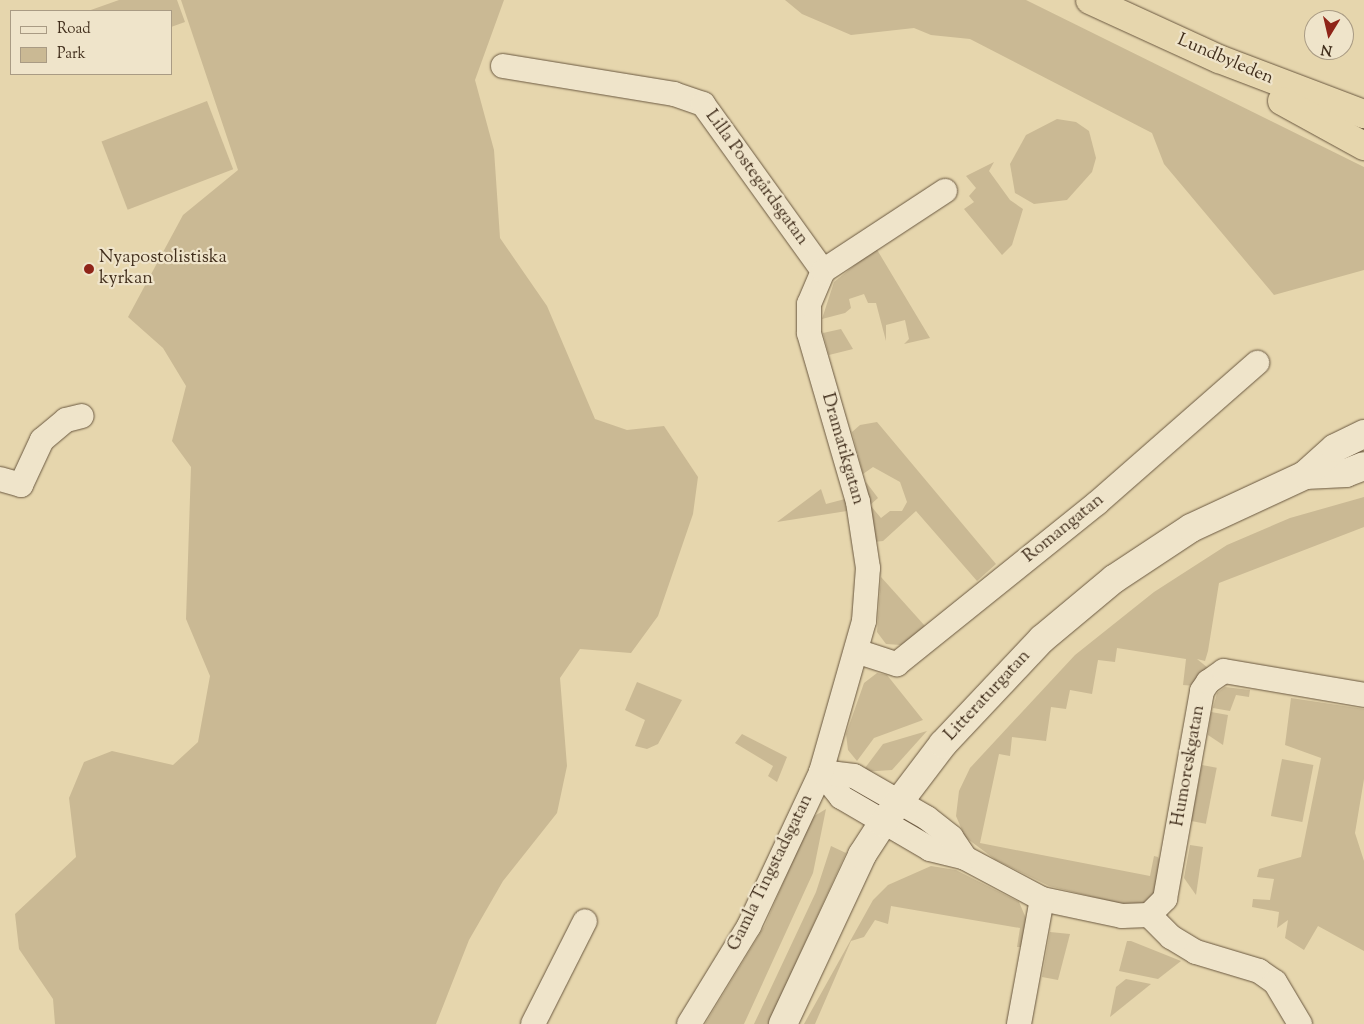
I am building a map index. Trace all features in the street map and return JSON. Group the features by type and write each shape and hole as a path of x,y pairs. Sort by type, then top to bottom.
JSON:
{"highway":[{"name":"Lundbyleden","path":"1090,0 1218,59 1364,114"},
{"path":"1218,59 1237,77 1364,146"}],"street":[{"name":"Lilla Postegårdsgatan","path":"504,66 655,90 703,104 823,271"},
{"path":"823,271 945,191"},
{"name":"Dramatikgatan","path":"821,772 859,652 868,568 863,529 809,328 809,304 823,271"},
{"name":"Romangatan","path":"859,652 897,664 1097,503 1257,363"},
{"path":"0,479 21,485 42,440 66,420 82,416"},
{"name":"Litteraturgatan","path":"783,1024 862,855 883,823 944,744 1042,639 1114,579 1191,528 1305,475 1335,448 1364,434"},
{"name":"Litteraturgatan","path":"1305,475 1346,473 1364,466"},
{"name":"Humoreskgatan","path":"1149,915 1165,899 1202,691 1208,682 1224,671 1364,695"},
{"path":"821,772 854,776 899,801 951,837 965,858"},
{"path":"821,772 841,797 883,823 930,848 965,858 1042,899 1122,916 1149,915 1171,937 1196,952 1259,971 1275,982 1300,1024"},
{"name":"Gamla Tingstadsgatan","path":"689,1024 749,926 821,772"},
{"path":"1019,1024 1042,899"},
{"path":"533,1024 585,921"}],"green space":[{"path":"119,0 177,0 185,22 172,27 172,10 91,10"},
{"path":"181,0 504,0 475,80 494,150 500,238 547,306 595,419 627,430 664,426 698,477 693,514 658,616 631,653 580,649 560,678 567,766 557,813 503,881 469,940 436,1024 55,1024 53,999 19,949 15,914 76,857 69,798 84,762 112,751 173,765 198,742 210,676 186,619 191,467 172,441 186,386 163,348 128,317 183,215 238,170"},
{"path":"785,0 1026,0 1364,167 1364,270 1274,295 1164,164 1152,133 970,39 931,35 914,28 851,35 802,14"},
{"path":"207,101 233,169 128,210 102,141"},
{"path":"1057,119 1076,122 1089,131 1096,158 1092,172 1067,200 1034,204 1015,193 1010,164 1026,135"},
{"path":"994,162 989,171 1010,200 1023,209 1012,245 1002,255 964,209 974,202 969,196 976,188 966,176"},
{"path":"876,248 930,338 904,344 909,339 905,320 886,325 886,341 876,303 868,303 864,294 849,299 851,308 845,313 822,319 834,282"},
{"path":"841,329 853,349 829,355 823,333"},
{"path":"877,422 996,564 977,581 916,511 883,541 874,542 866,482 878,498 870,505 881,518 890,511 902,511 907,502 900,482 873,467 863,474 852,432 860,425"},
{"path":"821,489 826,504 845,499 847,511 777,522"},
{"path":"1364,497 1364,527 1219,583 1208,651 1205,661 1197,659 1208,668 1195,686 1183,685 1186,659 1117,648 1115,662 1098,660 1092,694 1070,690 1066,709 1051,707 1046,741 1012,737 1010,756 999,754 980,843 1150,876 1154,856 1158,857 1162,867 1151,903 1134,907 1049,886 996,860 965,837 956,816 959,791 970,768 1075,655 1154,592 1227,545 1290,518"},
{"path":"881,577 925,626 901,645 886,644 877,632"},
{"path":"877,673 887,675 923,720 874,738 857,761 848,750 846,734 864,683"},
{"path":"637,682 682,700 658,744 647,749 635,746 645,720 625,710"},
{"path":"1225,687 1250,690 1249,697 1236,695 1230,711 1213,708 1217,693"},
{"path":"1291,698 1364,709 1364,779 1355,833 1364,861 1364,951 1318,926 1304,950 1285,938 1288,920 1277,928 1279,912 1252,907 1253,899 1270,900 1274,879 1257,877 1259,869 1301,857 1321,758 1285,745"},
{"path":"1211,712 1228,715 1223,745 1208,735"},
{"path":"927,731 892,770 862,772 883,744"},
{"path":"742,734 787,757 777,782 768,776 773,766 735,743"},
{"path":"1282,759 1313,765 1302,822 1271,816"},
{"path":"1202,765 1217,768 1206,824 1191,821"},
{"path":"826,809 813,873 744,1024 705,1024 765,925 811,818"},
{"path":"1190,845 1203,847 1196,895 1184,878"},
{"path":"831,846 846,853 768,1024 754,1024 816,892"},
{"path":"931,866 956,870 1019,902 1028,923 1022,947 1017,947 1020,928 891,906 888,924 875,920 864,937 851,941 815,1024 804,1024 873,900 888,885"},
{"path":"1050,932 1070,934 1058,980 1042,977"},
{"path":"1127,941 1181,961 1158,979 1119,971"},
{"path":"1126,979 1151,984 1110,1017 1116,987"}],"place":[{"name":"Nyapostolistiska kyrkan","path":"89,269"}]}
